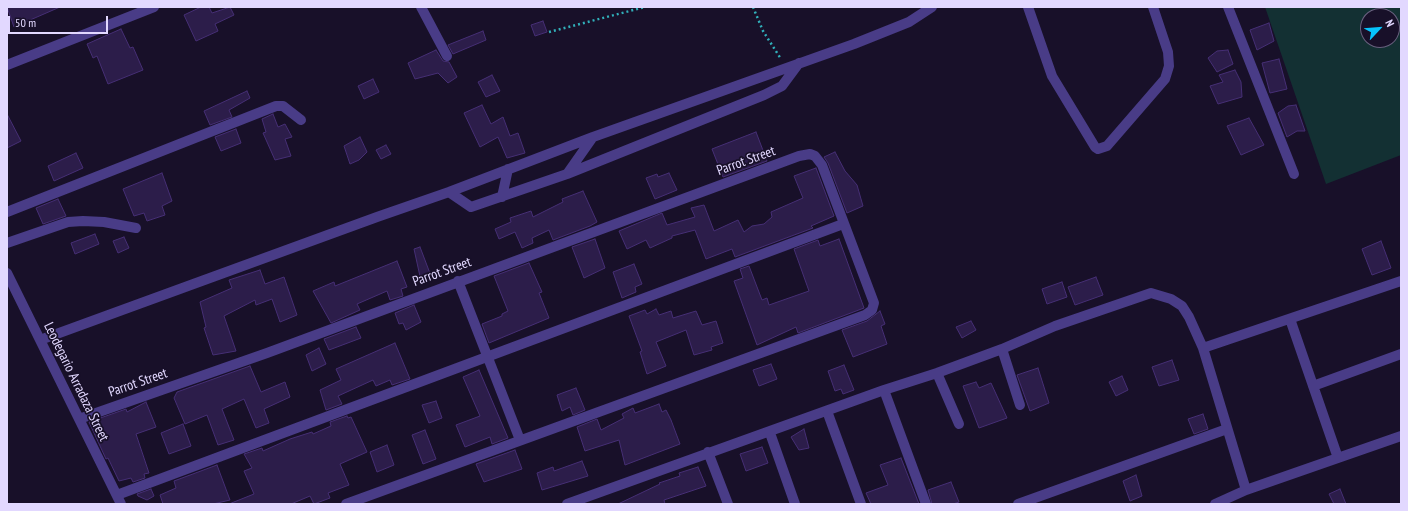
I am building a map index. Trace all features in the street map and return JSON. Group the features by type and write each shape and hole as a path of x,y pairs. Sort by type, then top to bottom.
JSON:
{"street":[{"path":"7,65 154,7"},
{"path":"421,7 447,56"},
{"path":"40,340 376,217 449,192 593,137 854,44 909,22 932,7"},
{"path":"1028,7 1052,76 1095,148 1098,149 1107,146 1165,79 1169,66 1168,52 1153,7"},
{"path":"1228,7 1294,174"},
{"path":"449,192 471,207 567,174 777,89 799,63"},
{"path":"767,74 784,82"},
{"path":"7,212 276,106 283,106 301,120"},
{"path":"567,174 593,137"},
{"name":"Parrot Street","path":"79,419 267,353 799,156 810,154 815,156 822,166 843,224"},
{"path":"502,197 508,169"},
{"path":"7,243 68,222 104,222 136,228"},
{"path":"119,500 843,224 874,303 872,310 865,315 346,504"},
{"name":"Leodegario Arradaza Street","path":"8,279 40,340 119,500"},
{"path":"458,281 487,359 520,440"},
{"path":"1203,348 1401,281"},
{"path":"568,504 708,452 770,432 884,390 937,373 1002,349 1055,326 1151,293 1171,299 1182,306 1203,348 1246,490"},
{"path":"1290,319 1338,458"},
{"path":"1002,349 1020,405"},
{"path":"1313,386 1401,354"},
{"path":"937,373 959,424"},
{"path":"884,390 926,504"},
{"path":"827,411 861,504"},
{"path":"1018,504 1227,429"},
{"path":"770,432 795,504"},
{"path":"1215,504 1246,490 1401,436"},
{"path":"708,452 728,504"}],"path":[{"path":"549,32 645,7"},
{"path":"753,7 763,31 780,58 784,68"}],"green space":[{"path":"1265,7 1401,7 1401,155 1326,184"}],"building":[{"path":"7,7 60,7 14,27"},
{"path":"201,7 209,7 212,13 230,7 234,15 215,24 218,31 196,41 184,15"},
{"path":"543,21 547,32 535,36 531,25"},
{"path":"1269,23 1274,41 1257,50 1250,30"},
{"path":"121,29 130,48 133,47 143,70 108,84 97,56 93,58 87,44"},
{"path":"483,31 486,40 453,54 448,45"},
{"path":"436,50 443,61 449,62 457,77 448,83 438,73 415,79 408,63"},
{"path":"1228,50 1233,64 1217,72 1208,58 1217,51"},
{"path":"1279,59 1287,89 1270,93 1262,63"},
{"path":"1235,70 1241,82 1242,97 1218,104 1210,86 1223,82 1219,75"},
{"path":"492,75 500,91 486,97 478,82"},
{"path":"373,79 379,92 364,99 358,86"},
{"path":"247,91 250,98 229,110 232,117 210,125 204,111"},
{"path":"482,105 491,124 503,117 510,136 518,133 525,153 507,158 498,137 480,147 464,113"},
{"path":"1296,105 1305,131 1297,131 1287,137 1278,113 1288,106"},
{"path":"7,114 21,141 7,148"},
{"path":"273,114 278,127 285,124 292,137 285,139 291,156 275,160 263,133 266,132 262,119"},
{"path":"1249,118 1264,145 1241,155 1227,126"},
{"path":"236,129 241,143 221,151 215,137"},
{"path":"756,132 767,161 723,177 712,149"},
{"path":"360,137 367,152 359,160 350,164 344,146"},
{"path":"386,145 391,154 381,159 376,150"},
{"path":"835,152 845,171 857,185 863,206 847,213 828,163 824,157"},
{"path":"76,153 83,168 54,181 48,166"},
{"path":"816,168 834,216 811,226 813,228 735,257 732,249 706,259 695,230 672,236 672,238 650,248 646,240 627,249 619,231 662,213 667,225 695,217 691,208 704,205 714,231 738,220 744,232 752,226 764,224 772,217 771,212 803,198 794,176"},
{"path":"162,173 172,201 162,206 165,215 147,221 144,213 134,216 123,189"},
{"path":"669,173 677,190 655,199 646,178 657,174 658,177"},
{"path":"583,191 597,222 590,226 553,240 549,230 532,238 533,243 522,248 515,232 499,239 495,229 511,222 510,218 531,211 533,217 563,202 562,199"},
{"path":"58,199 66,216 43,224 36,208"},
{"path":"95,234 99,244 75,254 71,243"},
{"path":"124,237 129,248 118,253 113,241"},
{"path":"595,239 605,268 584,278 572,247"},
{"path":"839,239 864,308 798,333 796,327 757,345 734,281 743,278 740,269 749,266 762,300 767,298 769,305 809,291 794,249 818,240 820,246"},
{"path":"1381,241 1391,268 1372,275 1362,249"},
{"path":"420,247 431,276 421,281 414,249"},
{"path":"397,261 407,287 401,289 403,296 390,300 387,291 357,304 360,310 331,323 313,291 334,282 335,286"},
{"path":"529,263 542,292 539,293 549,318 489,343 482,324 502,316 502,314 508,311 494,276"},
{"path":"634,264 642,284 635,287 636,292 622,298 613,272"},
{"path":"260,270 265,284 284,277 297,315 280,322 272,299 256,305 255,300 224,316 236,351 213,355 204,328 206,327 200,302 232,288 229,280"},
{"path":"1096,277 1103,295 1075,305 1068,287"},
{"path":"1062,282 1067,297 1047,304 1042,289"},
{"path":"414,305 421,322 406,330 403,323 399,324 395,313"},
{"path":"656,309 659,315 671,311 673,318 696,311 702,325 716,321 723,343 711,347 712,350 694,355 686,330 656,342 666,366 647,374 640,352 642,351 629,316 645,310 647,314"},
{"path":"880,311 885,324 881,326 887,344 853,357 842,330 867,321"},
{"path":"971,321 976,330 962,338 956,327"},
{"path":"356,327 361,338 329,350 324,339"},
{"path":"395,343 410,379 392,385 390,380 376,386 373,380 338,396 342,404 326,410 320,390 341,380 336,369"},
{"path":"319,348 326,364 312,371 306,355"},
{"path":"1172,360 1179,380 1159,386 1152,367"},
{"path":"771,364 777,379 759,386 753,370"},
{"path":"844,365 854,390 843,394 841,389 835,391 828,371"},
{"path":"250,366 261,392 285,382 290,397 264,409 269,423 256,428 244,399 222,409 234,440 218,445 207,415 185,424 174,398 177,392"},
{"path":"1038,368 1049,403 1030,411 1017,375"},
{"path":"479,370 508,438 492,444 490,437 465,447 456,425 480,416 463,377"},
{"path":"1122,376 1128,390 1116,396 1109,382"},
{"path":"976,382 979,388 991,383 1007,418 979,428 963,386"},
{"path":"576,388 585,410 573,415 570,407 562,411 557,395"},
{"path":"436,401 442,418 429,423 422,405"},
{"path":"146,402 156,427 136,434 149,473 144,474 145,478 133,482 131,478 119,481 108,458 106,459 89,422 126,409 127,412"},
{"path":"659,404 662,412 666,410 680,444 625,465 619,440 585,451 577,427 597,419 601,430 624,418 622,414 633,408 635,413"},
{"path":"1203,414 1208,429 1194,434 1188,419"},
{"path":"347,416 348,418 351,417 367,452 340,464 349,485 328,493 330,498 314,504 310,496 291,504 229,504 254,494 244,471 252,468 244,454 262,448 263,451 290,439 312,432 313,434 331,426 330,422"},
{"path":"183,424 191,446 169,454 161,433"},
{"path":"804,429 809,448 799,450 791,437"},
{"path":"425,430 436,459 423,464 412,435"},
{"path":"387,445 394,465 377,472 370,452"},
{"path":"762,447 768,463 746,471 740,454"},
{"path":"515,450 522,469 484,482 476,464"},
{"path":"901,458 919,504 871,504 866,493 888,485 880,465"},
{"path":"582,461 588,476 542,490 537,473 553,467 554,471"},
{"path":"217,465 230,500 213,504 163,504 160,495 176,488 174,481"},
{"path":"698,467 706,486 664,500 665,504 618,504 660,484 659,483 680,476 679,473"},
{"path":"1136,475 1142,496 1130,501 1123,481"},
{"path":"951,482 959,502 953,504 932,504 928,490"},
{"path":"151,489 154,496 147,500 138,496 137,494"},
{"path":"1340,489 1346,504 1334,504 1329,494"}]}
